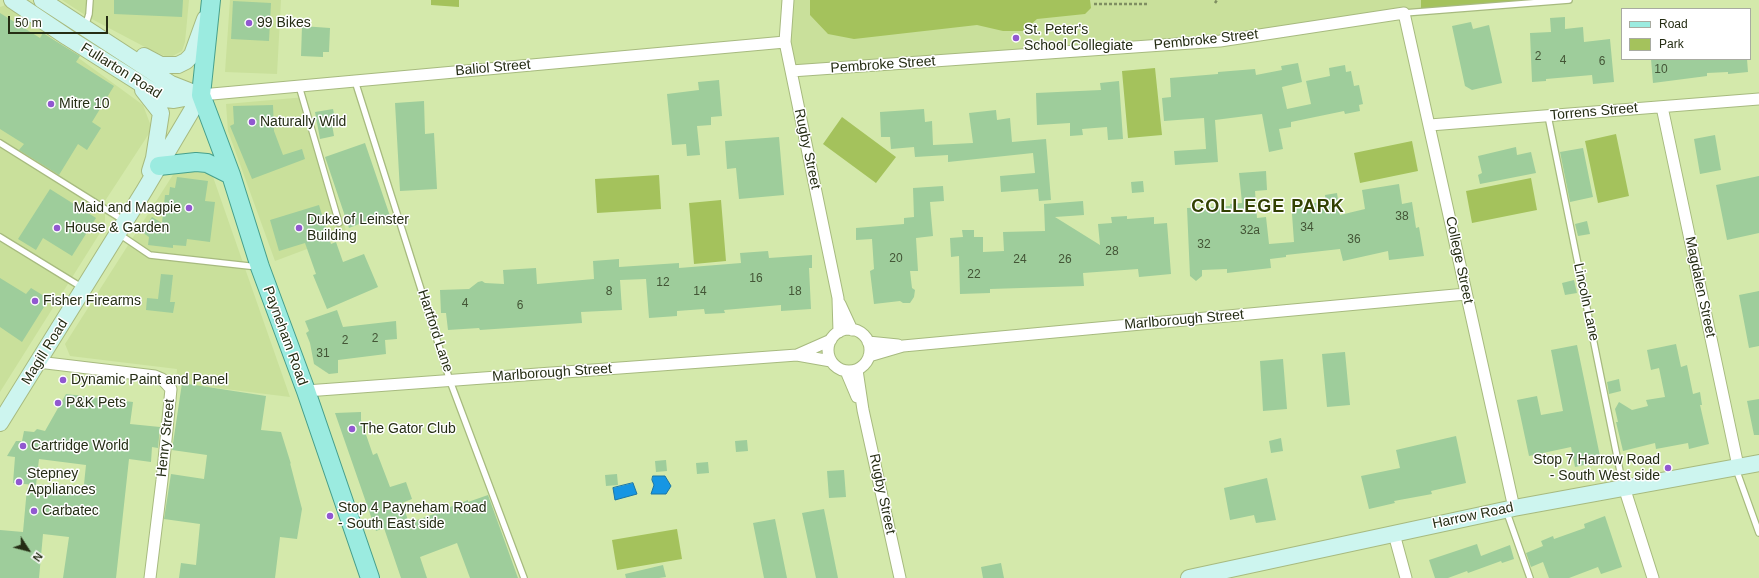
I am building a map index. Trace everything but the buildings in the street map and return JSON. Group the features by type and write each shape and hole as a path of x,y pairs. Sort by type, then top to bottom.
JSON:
{"main road":[{"name":"Fullarton Road","path":"12,0 165,99 174,100 201,95"},
{"name":"Fullarton Road","path":"42,0 172,84 201,95"},
{"path":"89,30 160,65 178,65 186,61 192,54 210,3"},
{"path":"201,95 210,3"},
{"path":"135,79 162,113 154,158 144,192"},
{"name":"Magill Road","path":"0,423 144,192 201,95"},
{"name":"Payneham Road","path":"201,95 231,175 260,267 306,392 370,578"},
{"path":"159,166 196,162 207,163 231,175"},
{"name":"Harrow Road","path":"1189,578 1510,508 1759,463"}],"street":[{"name":"Rugby Street","path":"788,0 785,42 838,298 839,332"},
{"name":"Pembroke Street","path":"790,71 1220,41 1404,13"},
{"name":"College Street","path":"1404,13 1430,125 1510,508"},
{"name":"Baliol Street","path":"201,95 785,42"},
{"name":"Torrens Street","path":"1430,125 1759,99"},
{"name":"Magdalen Street","path":"1662,107 1737,467"},
{"name":"Marlborough Street","path":"869,356 903,346 1466,294"},
{"name":"Rugby Street","path":"838,298 852,330"},
{"path":"852,330 864,336 868,342 869,356 863,366 857,370 846,371 836,367 831,361 828,348 831,340 839,332 852,330"},
{"name":"Marlborough Street","path":"797,355 831,340"},
{"name":"Marlborough Street","path":"868,342 903,346"},
{"name":"Marlborough Street","path":"306,392 797,355 831,361"},
{"name":"Henry Street","path":"38,362 155,376 162,379 171,389 150,578"},
{"name":"Rugby Street","path":"857,370 864,410 900,578"},
{"name":"Rugby Street","path":"846,371 864,410"},
{"path":"1624,488 1653,578"},
{"path":"1394,534 1406,578"}],"lane":[{"path":"89,30 88,17 90,0"},
{"path":"1404,13 1569,0"},
{"name":"Hartford Lane","path":"355,81 450,381 524,578"},
{"path":"299,86 339,223"},
{"name":"Lincoln Lane","path":"1548,116 1624,488"},
{"path":"0,143 122,227 150,255 260,267"},
{"path":"0,237 84,288"},
{"path":"1737,467 1759,533"},
{"path":"1510,508 1530,578"}],"path":[{"path":"1094,4 1148,4"}],"shaded area":[{"path":"62,0 189,0 185,42 182,51 169,58 88,17"},
{"path":"230,0 281,0 277,74 225,72"},
{"name":"St. Peter's School Collegiate","path":"790,0 1569,0 1404,13 1220,41 791,71"},
{"path":"6,5 143,105 152,129 105,201 105,225 0,392 0,7"},
{"path":"306,97 323,159 347,234 275,261 228,131 226,104"},
{"path":"176,170 212,174 290,397 176,383 177,369 70,356 65,344"}],"green space":[{"path":"431,0 459,0 459,7 431,5"},
{"path":"810,0 1090,0 1091,8 1085,14 1037,19 1023,31 1003,31 977,25 854,39 828,34 810,15"},
{"path":"1421,0 1569,0 1421,12"},
{"path":"1155,68 1162,135 1128,138 1122,71"},
{"path":"842,117 896,157 876,183 823,144"},
{"path":"1616,134 1629,196 1598,203 1585,141"},
{"path":"1412,141 1418,171 1360,183 1354,153"},
{"path":"659,175 661,209 597,213 595,179"},
{"path":"1531,178 1537,210 1472,223 1466,191"},
{"path":"721,200 726,261 694,264 689,203"},
{"path":"677,529 682,559 617,570 612,540"}],"water":[{"path":"653,476 665,476 671,486 666,494 651,494 654,485 652,480"},
{"path":"633,483 637,494 615,500 613,488"}],"place":[{"name":"99 Bikes","path":"249,23"},
{"name":"St. Peter's School Collegiate","path":"1016,38"},
{"name":"Mitre 10","path":"51,104"},
{"name":"Naturally Wild","path":"252,122"},
{"name":"Maid and Magpie","path":"189,208"},
{"name":"House & Garden","path":"57,228"},
{"name":"Duke of Leinster Building","path":"299,228"},
{"name":"Fisher Firearms","path":"35,301"},
{"name":"Dynamic Paint and Panel","path":"63,380"},
{"name":"P&K Pets","path":"58,403"},
{"name":"The Gator Club","path":"352,429"},
{"name":"Cartridge World","path":"23,446"},
{"name":"Stop 7 Harrow Road - South West side","path":"1668,468"},
{"name":"Stepney Appliances","path":"19,482"},
{"name":"Carbatec","path":"34,511"},
{"name":"Stop 4 Payneham Road - South East side","path":"330,516"}],"district":[{"name":"COLLEGE PARK","path":"1268,207"}]}
